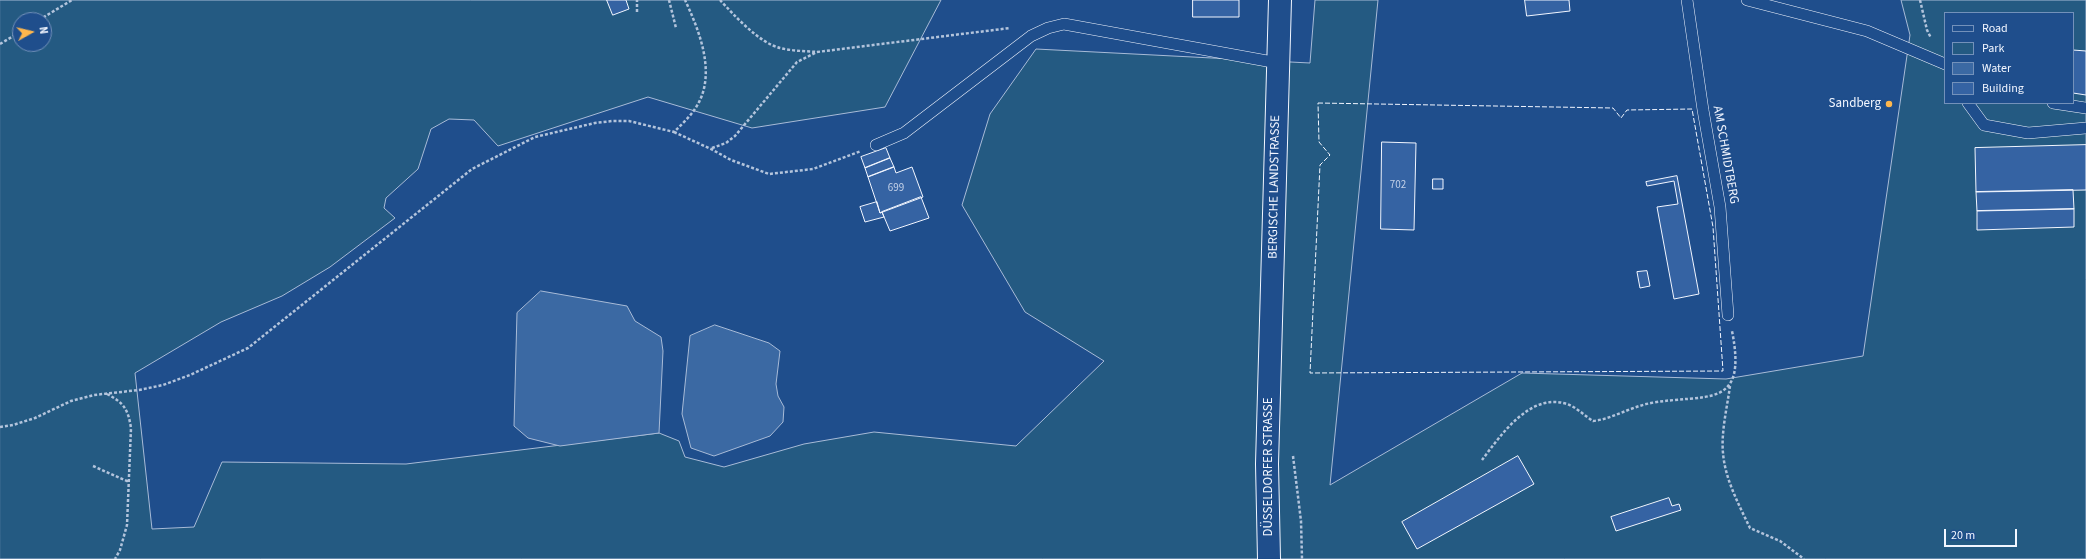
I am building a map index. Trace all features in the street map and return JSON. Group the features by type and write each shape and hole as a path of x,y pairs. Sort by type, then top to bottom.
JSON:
{"main road":[{"name":"BERGISCHE LANDSTRASSE","path":"1270,374 1280,0"},
{"name":"DÜSSELDORFER STRASSE","path":"1269,559 1267,464 1270,374"}],"lane":[{"name":"AM SCHMIDTBERG","path":"1687,0 1720,207 1728,315"},
{"path":"1746,0 1867,31 1944,64"},
{"path":"876,145 904,134 1031,36 1048,28 1064,24 1089,27 1278,63"},
{"path":"1969,104 1984,125 2028,133 2086,128"},
{"path":"2060,104 2086,108"}],"path":[{"path":"52,12 72,0"},
{"path":"637,0 637,12"},
{"path":"669,0 676,28"},
{"path":"674,132 698,104 705,82 704,56 700,39 685,0"},
{"path":"720,0 740,22 779,48 818,52 1016,27 1048,28"},
{"path":"1920,0 1927,30 1934,42"},
{"path":"0,44 12,37"},
{"path":"711,149 726,143 735,136 798,62 818,52"},
{"path":"0,427 13,425 35,418 71,401 94,395 163,385 190,375 248,348 472,169 535,137 595,122 630,121 674,132 731,160 769,174 813,169 876,145"},
{"path":"1728,315 1734,342 1734,355 1733,375 1730,386 1723,453 1727,472 1750,528 1780,541 1804,559"},
{"path":"1482,460 1522,415 1539,404 1552,402 1567,404 1593,421 1601,420 1625,410 1650,403 1704,398 1723,392 1730,386"},
{"path":"107,394 122,403 129,416 131,428 127,525 115,559"},
{"name":"DÜSSELDORFER STRASSE","path":"1292,454 1301,521 1302,559"},
{"path":"93,466 129,482"}],"green space":[{"path":"0,0 941,0 885,107 752,128 648,97 498,146 474,120 449,119 431,129 418,169 386,198 384,208 395,218 330,267 282,296 221,322 135,373 152,529 194,527 222,462 406,464 659,433 679,441 685,457 724,467 804,444 874,432 1016,446 1104,361 1025,312 962,205 990,114 1036,49 1310,63 1315,0 1378,0 1330,485 1522,373 1726,379 1863,356 1910,35 1901,0 2086,0 2086,559 0,559"}],"water":[{"path":"541,291 627,306 635,321 661,337 663,351 659,433 560,446 528,438 514,426 517,313"},
{"path":"715,325 769,343 780,351 776,384 778,396 784,407 783,422 770,436 714,456 691,448 682,414 690,336"}],"building":[{"path":"607,0 626,0 629,9 613,15"},
{"path":"1193,0 1239,0 1239,17 1193,17"},
{"path":"1525,0 1569,0 1570,11 1527,16"},
{"path":"2074,50 2086,51 2086,95 2074,93"},
{"path":"1382,142 1416,143 1414,230 1381,229"},
{"path":"2086,145 2086,190 1976,192 1975,148"},
{"path":"886,148 890,158 865,168 861,157"},
{"path":"890,158 894,167 868,177 865,168"},
{"path":"894,167 896,173 912,167 923,197 880,213 868,177"},
{"path":"1677,176 1699,294 1674,299 1657,207 1678,204 1674,181 1647,186 1646,182"},
{"path":"1433,179 1443,179 1443,189 1433,189"},
{"path":"2073,190 2074,209 1977,211 1976,192"},
{"path":"921,197 929,218 890,231 882,212"},
{"path":"877,202 880,213 882,212 884,217 865,222 860,207"},
{"path":"2074,209 2074,227 1977,230 1977,211"},
{"path":"1647,271 1650,286 1640,288 1637,272"},
{"path":"1518,456 1534,484 1417,549 1402,522"},
{"path":"1669,498 1672,506 1679,504 1681,510 1616,531 1611,517"}],"fence":[{"path":"1318,103 1613,108 1621,118 1627,110 1692,109 1713,227 1723,371 1310,373 1320,165 1330,155 1319,142 1318,103"}],"place":[{"name":"Sandberg","path":"1889,104"}]}
